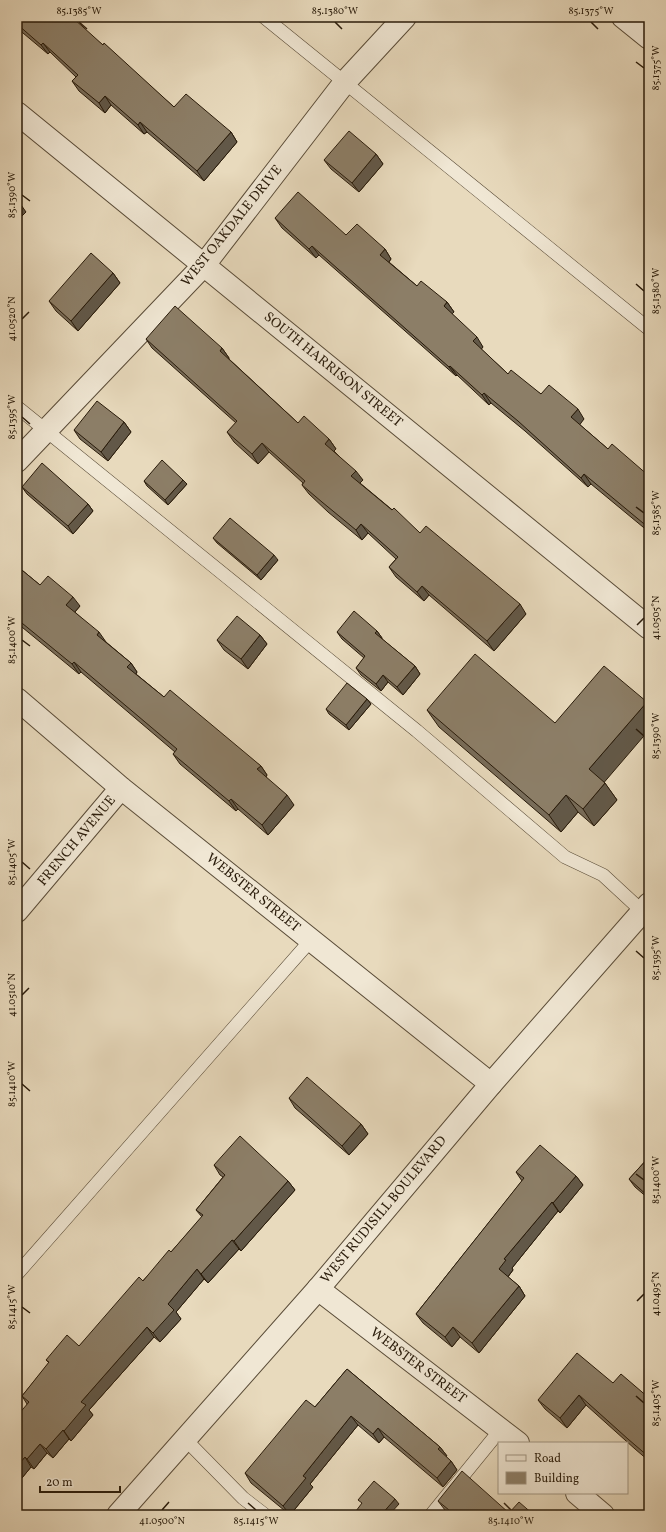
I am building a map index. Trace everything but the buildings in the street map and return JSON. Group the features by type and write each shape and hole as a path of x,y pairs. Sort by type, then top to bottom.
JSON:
{"street":[{"name":"WEST OAKDALE DRIVE","path":"17,461 204,265 345,82 405,17"},
{"path":"623,17 649,38"},
{"name":"SOUTH HARRISON STREET","path":"17,113 649,628"},
{"name":"WEBSTER STREET","path":"17,699 121,788 491,1084"},
{"name":"FRENCH AVENUE","path":"17,911 121,788"},
{"name":"WEST RUDISILL BOULEVARD","path":"118,1515 318,1289 491,1084 646,908"},
{"name":"WEBSTER STREET","path":"318,1289 517,1442"},
{"path":"578,1494 604,1515"}],"lane":[{"path":"264,17 649,329"},
{"path":"17,408 417,730 565,857 603,875 646,908"},
{"path":"17,1274 311,940"},
{"path":"431,1515 501,1429"},
{"path":"185,1439 243,1498 265,1515"}]}
